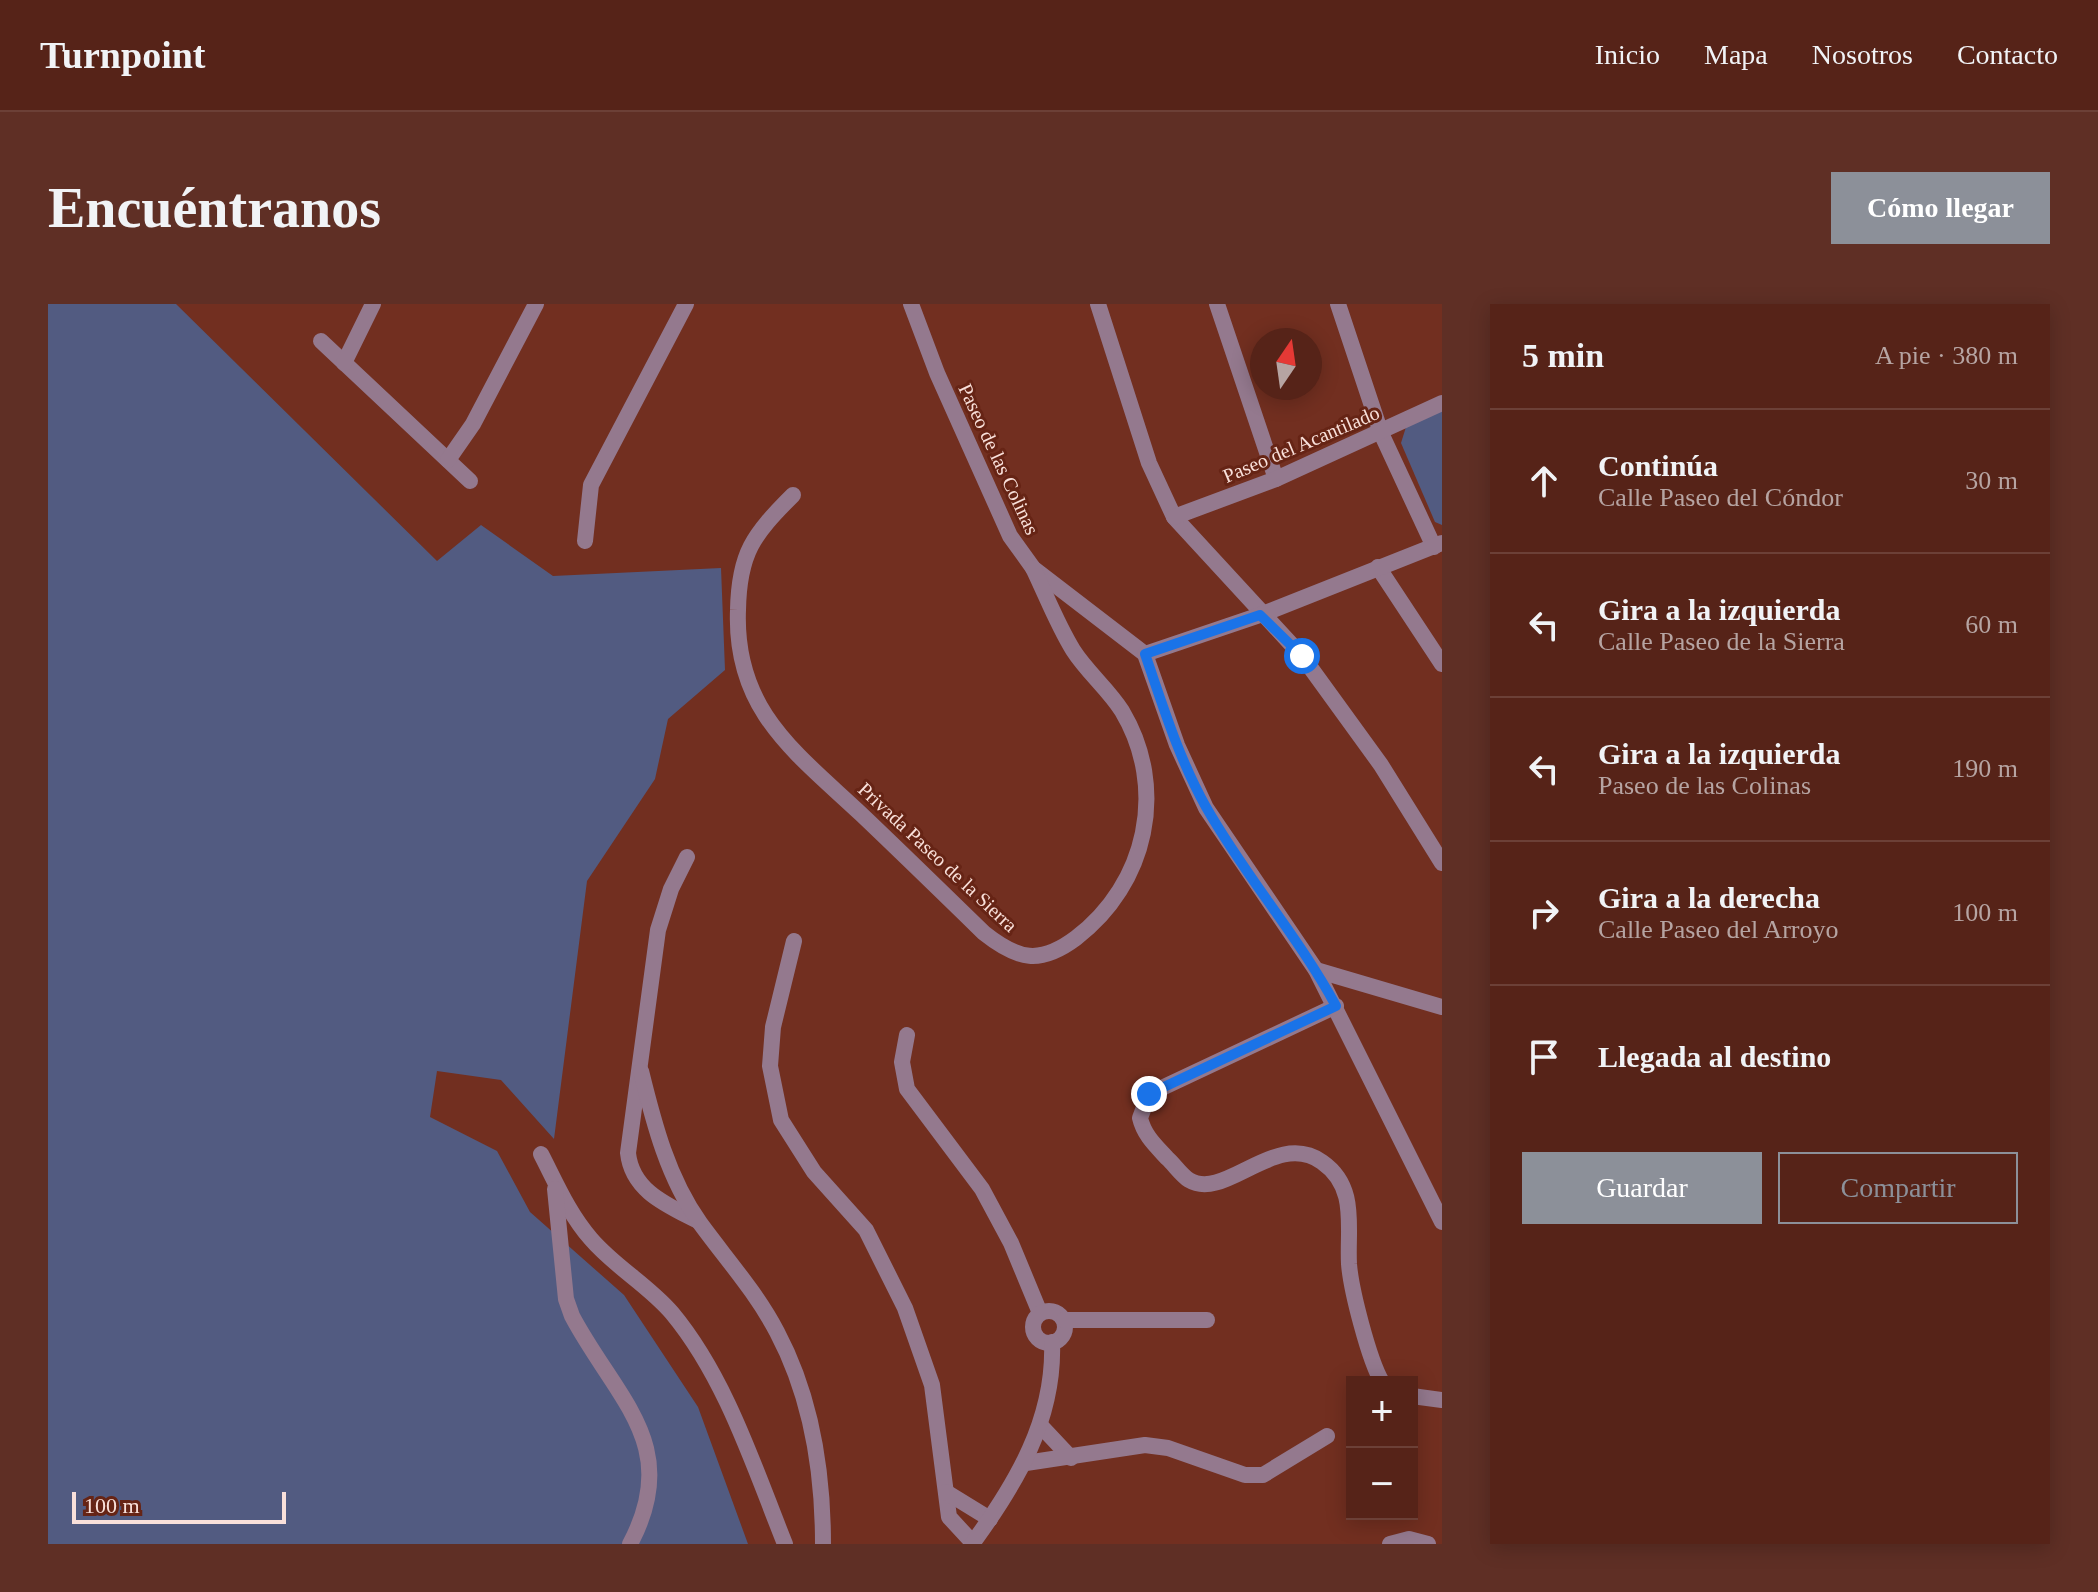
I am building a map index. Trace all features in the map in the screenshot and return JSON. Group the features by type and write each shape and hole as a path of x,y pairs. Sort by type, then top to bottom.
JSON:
{"street":[{"path":"344,363 373,304"},
{"path":"448,460 473,424 536,304"},
{"path":"585,541 591,485 686,304"},
{"name":"Paseo de las Colinas","path":"911,304 1010,536 1033,568 1145,654"},
{"path":"1098,304 1149,463 1174,517 1260,615 1302,656 1355,728 1442,863"},
{"path":"1217,304 1276,479"},
{"path":"1338,304 1381,433 1438,545 1260,615 1145,654 1177,745 1206,808 1316,970 1442,1222"},
{"path":"321,341 470,481"},
{"name":"Paseo del Acantilado","path":"1174,517 1276,479 1442,403"},
{"name":"Privada Paseo de la Sierra","path":"793,495 753,537 741,572 737,639 741,668 751,693 783,740 984,933 1000,946 1035,957 1046,956 1067,944 1113,902 1141,843 1148,795 1146,770 1136,737 1121,709 1073,650 1033,568"},
{"path":"1378,567 1442,664"},
{"path":"687,857 671,889 658,930 641,1071 628,1141 632,1173 646,1190 699,1221"},
{"path":"794,941 773,1027 770,1066 781,1120 814,1172 866,1230 905,1308 932,1385 949,1517 972,1543 1026,1463 1040,1425 1052,1372 1052,1342"},
{"path":"1316,970 1442,1007"},
{"path":"1336,1006 1149,1094 1140,1118 1143,1129 1189,1180 1212,1183 1273,1157 1291,1153 1305,1154 1322,1162 1336,1176 1348,1199 1351,1220 1349,1265 1371,1355 1380,1376"},
{"path":"907,1035 902,1062 907,1089 982,1189 1011,1243 1040,1313"},
{"path":"641,1071 664,1154 699,1221 756,1295 799,1381 816,1453 823,1544"},
{"path":"541,1154 572,1213 591,1239 655,1296 686,1333 735,1422 785,1544"},
{"path":"554,1180 566,1299 581,1332 640,1426 650,1454 651,1483 630,1544"},
{"path":"1064,1320 1062,1337 1052,1342 1042,1341 1035,1333 1034,1322 1040,1313 1051,1311 1064,1320 1207,1320"},
{"path":"1418,1397 1442,1400"},
{"path":"1040,1425 1071,1458"},
{"path":"1026,1463 1145,1445 1168,1448 1245,1475 1263,1475 1327,1436"},
{"path":"946,1492 990,1519"},
{"path":"1390,1544 1409,1539 1428,1544"}],"shaded area":[{"path":"48,304 176,304 437,561 481,525 553,576 721,568 725,670 668,719 655,779 587,881 554,1139 501,1080 437,1071 430,1117 497,1151 530,1212 624,1295 698,1407 748,1544 48,1544"},
{"path":"1442,410 1442,525 1435,522 1401,443 1406,427"}],"route":[{"path":"1149,1094 1336,1006 1316,970 1206,808 1177,745 1145,654 1260,615 1302,656"}]}
